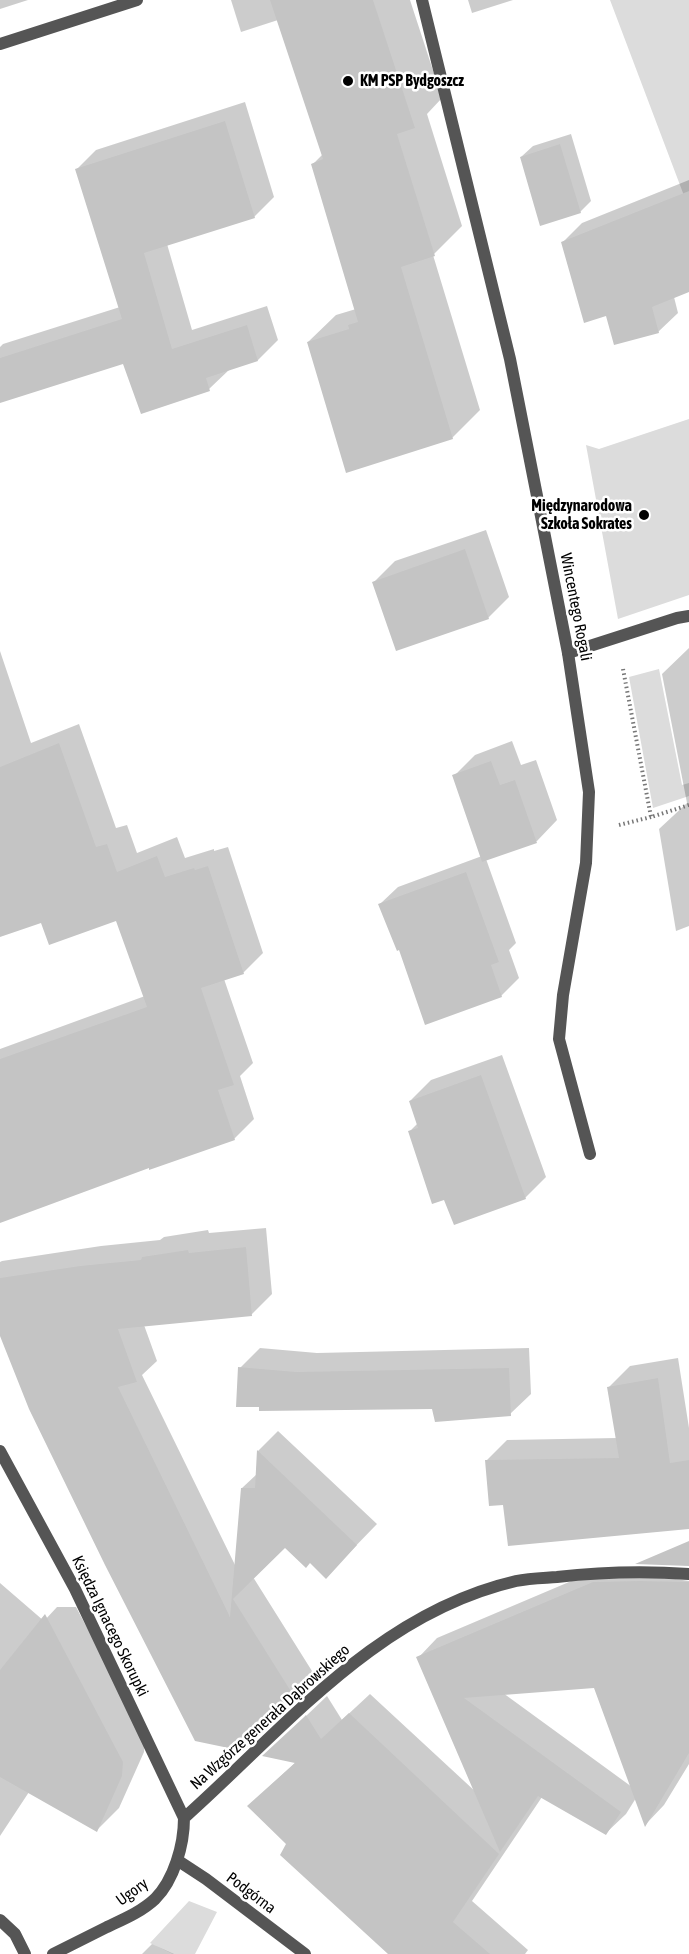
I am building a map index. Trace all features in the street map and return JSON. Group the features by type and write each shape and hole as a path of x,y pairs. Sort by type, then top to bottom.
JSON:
{"street":[{"path":"0,44 137,0"},
{"name":"Wincentego Rogali","path":"422,0 508,348 568,652 588,802 586,863 563,995 559,1039 590,1154"},
{"path":"568,652 689,616"},
{"name":"Księdza Ignacego Skorupki","path":"0,1451 75,1589 184,1818"},
{"name":"Na Wzgórze generała Dąbrowskiego","path":"184,1818 329,1682 364,1653 422,1617 463,1597 519,1580 627,1572 689,1574"},
{"name":"Ugory","path":"54,1954 138,1912 155,1899 163,1889 177,1860 184,1834 184,1818"},
{"name":"Podgórna","path":"177,1860 305,1954"},
{"path":"0,1920 15,1934 24,1954"}],"path":[{"path":"617,636 651,817 689,805"}],"shaded area":[{"path":"610,0 689,0 689,209 683,193"},
{"name":"Międzynarodowa Szkoła Sokrates","path":"689,419 689,595 618,619 586,445 599,449"},
{"path":"659,669 682,785 689,783 689,796 653,808 629,677"},
{"path":"189,1901 217,1912 195,1954 173,1954 150,1943"}],"building":[{"path":"270,0 373,0 415,128 397,134 435,256 401,267 453,439 346,473 307,342 349,329 348,325 358,322 311,164 323,159"},
{"path":"225,121 255,218 144,253 172,349 247,325 258,361 206,378 210,391 141,414 123,364 0,403 0,358 122,319 75,169"},
{"path":"560,144 581,213 540,226 520,157"},
{"path":"689,191 689,292 652,307 659,333 614,345 606,316 584,323 561,242"},
{"path":"465,549 489,619 396,651 372,582"},
{"path":"59,743 96,847 107,844 117,872 157,856 165,877 208,866 244,974 201,988 234,1085 218,1090 235,1140 149,1170 149,1168 0,1223 0,1059 147,1007 116,921 49,945 41,923 0,937 0,767"},
{"path":"491,761 500,785 515,780 537,843 482,862 452,775"},
{"path":"466,872 499,962 491,965 502,997 425,1025 399,950 397,951 378,904"},
{"path":"481,1075 526,1199 454,1225 444,1200 432,1204 408,1131 418,1128 409,1101"},
{"path":"246,1247 252,1316 118,1329 137,1382 118,1387 230,1617 241,1488 255,1488 257,1450 357,1545 326,1579 310,1563 306,1568 285,1548 233,1599 297,1701 243,1751 195,1741 29,1409 0,1336 0,1278 141,1260 142,1257 188,1250 189,1253"},
{"path":"238,1367 296,1372 509,1368 511,1416 435,1422 432,1409 259,1411 259,1407 236,1407"},
{"path":"658,1378 670,1463 689,1460 689,1529 508,1546 503,1505 489,1506 485,1460 619,1458 607,1387"},
{"path":"689,1541 689,1566 635,1564"},
{"path":"593,1582 689,1582 689,1753 645,1827 594,1688 464,1698 621,1812 606,1835 538,1796 500,1852 416,1657"},
{"path":"45,1614 123,1762 122,1776 97,1832 0,1777 0,1670"},
{"path":"349,1713 499,1854 453,1922 490,1954 388,1954 280,1855 286,1844 247,1806 295,1763 262,1756 306,1715 321,1739"}],"place":[{"name":"KM PSP Bydgoszcz","path":"348,81"},
{"name":"Międzynarodowa Szkoła Sokrates","path":"644,515"}]}
